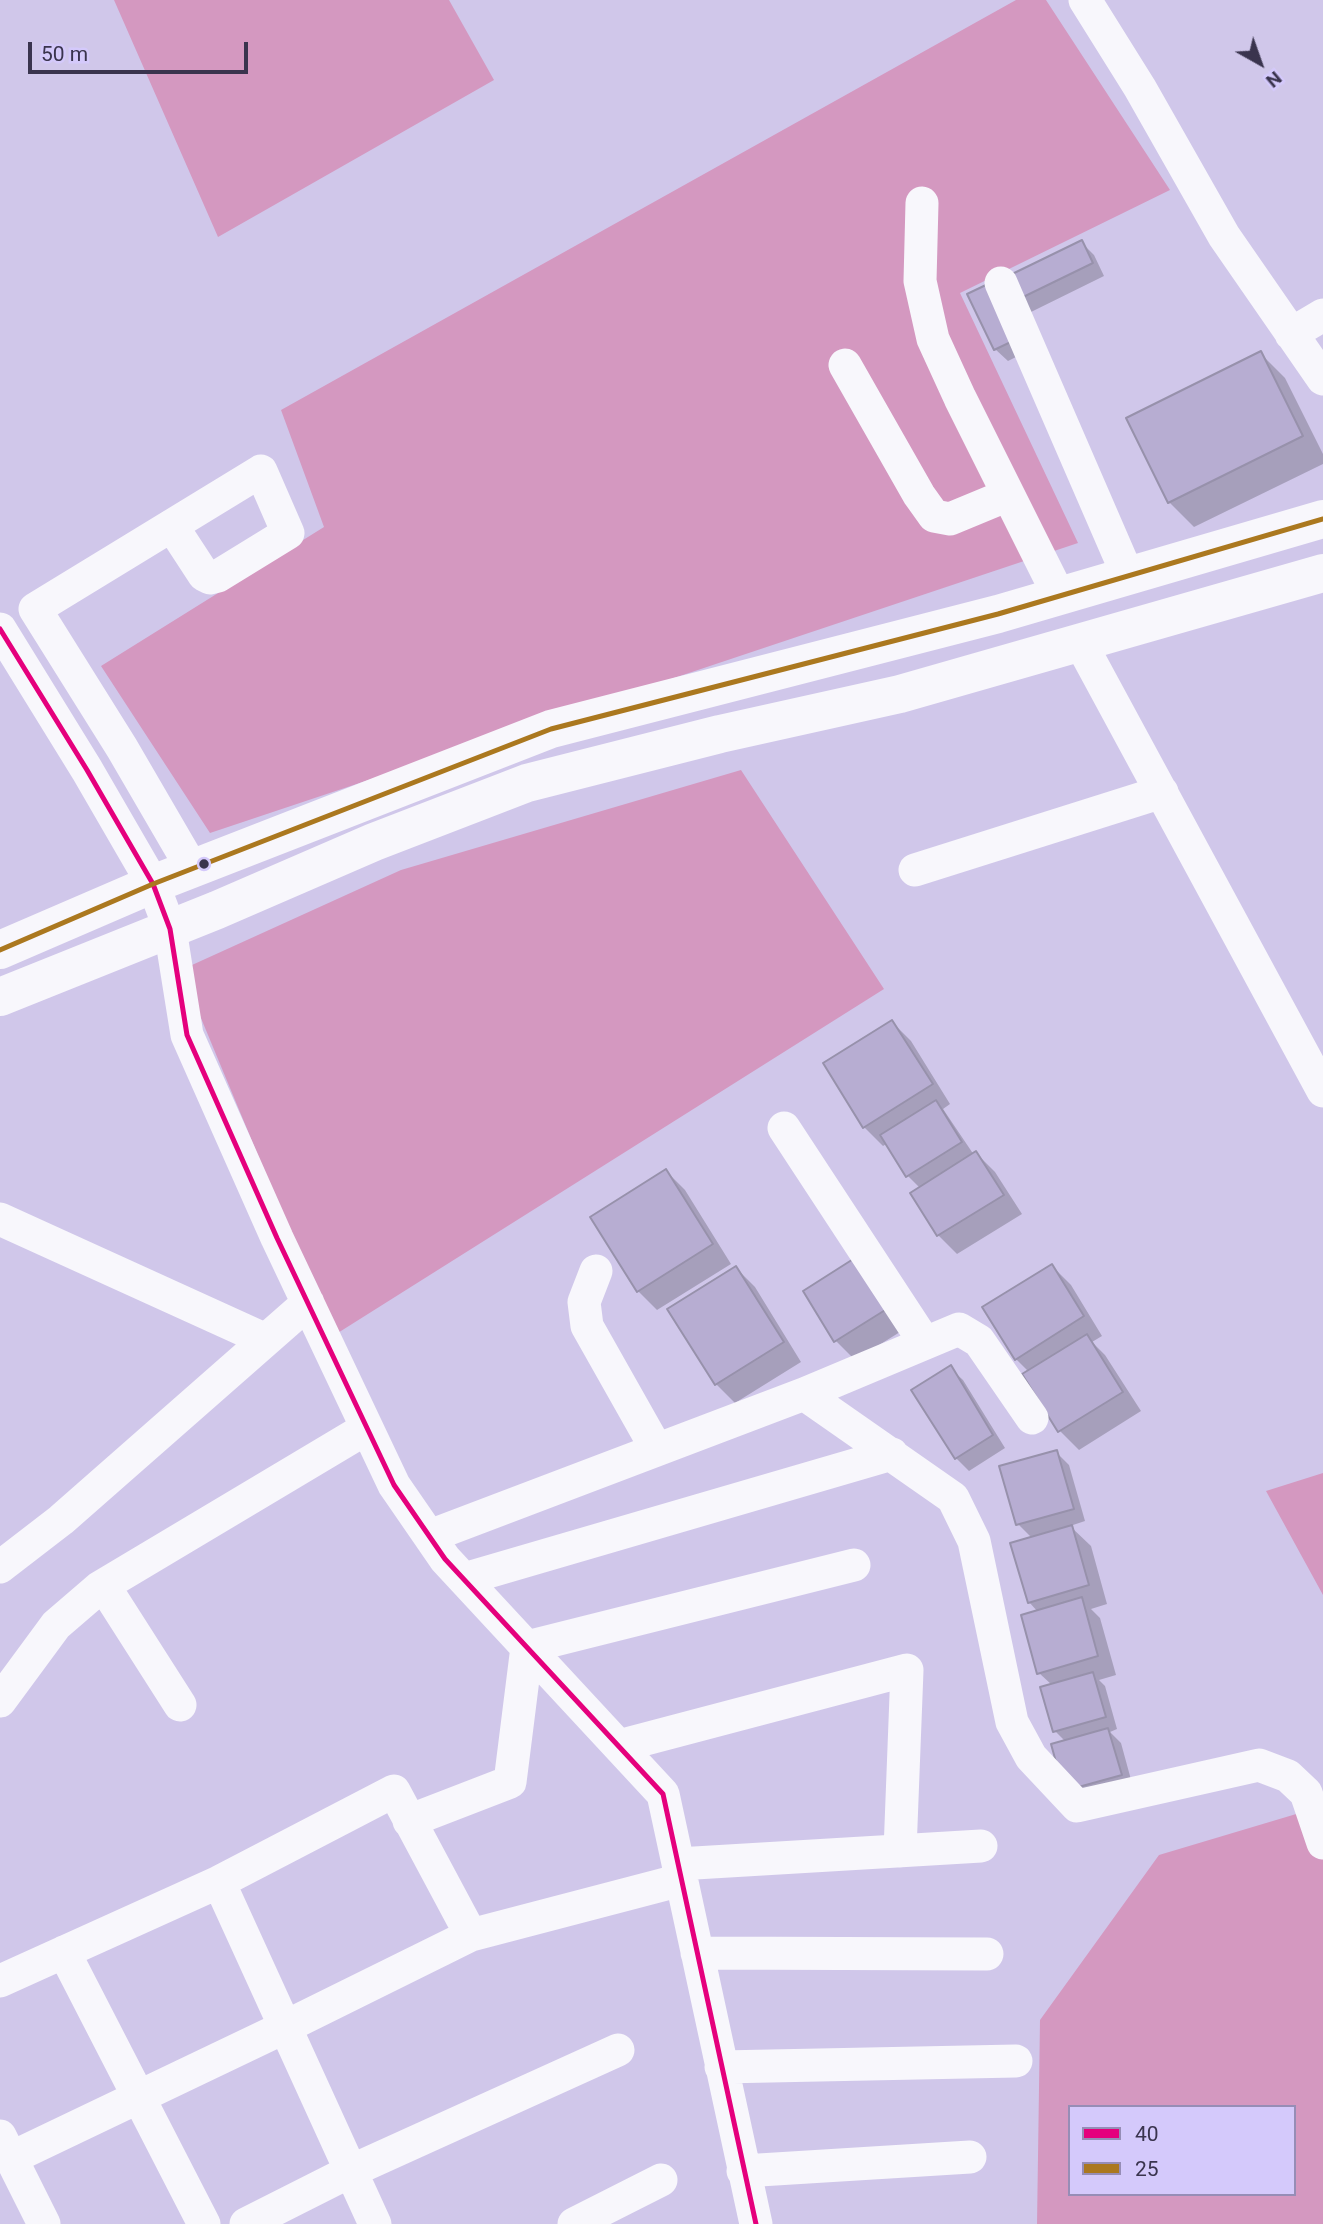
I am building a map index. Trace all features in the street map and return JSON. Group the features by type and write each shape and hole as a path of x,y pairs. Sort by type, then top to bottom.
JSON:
{"main road":[{"path":"0,950 153,884 551,729 1059,596 1323,519"},
{"path":"0,997 170,929 374,842 527,783 720,734 900,694 1323,573"}],"street":[{"path":"1085,0 1140,88 1224,236 1323,380"},
{"path":"922,203 920,281 933,339 1059,596"},
{"path":"1001,283 1128,576"},
{"path":"1291,334 1323,315"},
{"path":"845,365 919,495 934,516 950,519 1008,495"},
{"path":"172,526 35,609 122,748 193,870"},
{"path":"0,629 153,884 170,929 187,1035 394,1485 445,1559 663,1794 755,2224"},
{"path":"1080,642 1323,1091"},
{"path":"915,870 1162,792"},
{"path":"784,1128 925,1343"},
{"path":"0,1219 266,1340"},
{"path":"596,1271 584,1302 587,1326 657,1450"},
{"path":"0,1567 61,1520 308,1303"},
{"path":"430,1536 804,1394 959,1329 979,1341 1032,1418"},
{"path":"804,1394 953,1499 974,1541 1012,1722 1031,1757 1076,1806 1259,1765 1288,1776 1306,1793 1323,1843"},
{"path":"0,1700 56,1625 104,1586 367,1427"},
{"path":"464,1579 892,1454"},
{"path":"527,1647 854,1565"},
{"path":"104,1586 180,1705"},
{"path":"410,1821 510,1782 527,1647"},
{"path":"619,1746 907,1670 900,1851"},
{"path":"0,1981 219,1882 394,1791 471,1935"},
{"path":"44,2224 5,2147 139,2096 471,1935 680,1872 981,1846"},
{"path":"219,1882 376,2224"},
{"path":"64,1952 204,2224"},
{"path":"697,1952 988,1954"},
{"path":"246,2224 351,2171 618,2050"},
{"path":"721,2067 1016,2062"},
{"path":"743,2171 970,2157"},
{"path":"574,2224 661,2180"}],"shaded area":[{"path":"114,0 449,0 494,80 218,237"},
{"path":"1016,0 1046,0 1170,190 960,293 1078,543 210,833 101,666 324,527 281,410"},
{"path":"741,770 884,989 333,1336 181,970 401,870"},
{"path":"1323,1473 1323,1595 1266,1491"},
{"path":"1323,1806 1323,2224 1037,2224 1040,2020 1159,1855"}],"building":[{"path":"1082,240 1093,263 1017,300 1006,277"},
{"path":"988,284 1015,340 994,350 967,294"},
{"path":"1261,351 1303,436 1168,503 1126,418"},
{"path":"892,1020 933,1084 863,1128 823,1063"},
{"path":"936,1100 962,1142 906,1177 880,1135"},
{"path":"976,1151 1004,1195 937,1236 910,1193"},
{"path":"666,1169 713,1244 637,1292 590,1217"},
{"path":"858,1256 890,1307 834,1342 803,1291"},
{"path":"1052,1264 1084,1316 1015,1360 982,1307"},
{"path":"736,1266 784,1342 715,1385 667,1309"},
{"path":"1087,1334 1123,1392 1058,1432 1022,1374"},
{"path":"951,1365 993,1435 955,1459 911,1390"},
{"path":"1057,1450 1074,1509 1016,1525 999,1466"},
{"path":"1072,1525 1089,1585 1028,1603 1010,1543"},
{"path":"1082,1597 1098,1656 1037,1674 1021,1615"},
{"path":"1093,1672 1106,1717 1053,1732 1040,1687"},
{"path":"1108,1728 1122,1775 1064,1791 1051,1744"}],"transit line":[{"name":"25","path":"0,950 153,884 551,729 998,614 1323,519"},
{"name":"40","path":"0,629 153,884 170,929 187,1035 277,1238 394,1485 445,1559 663,1794 756,2224"}]}
